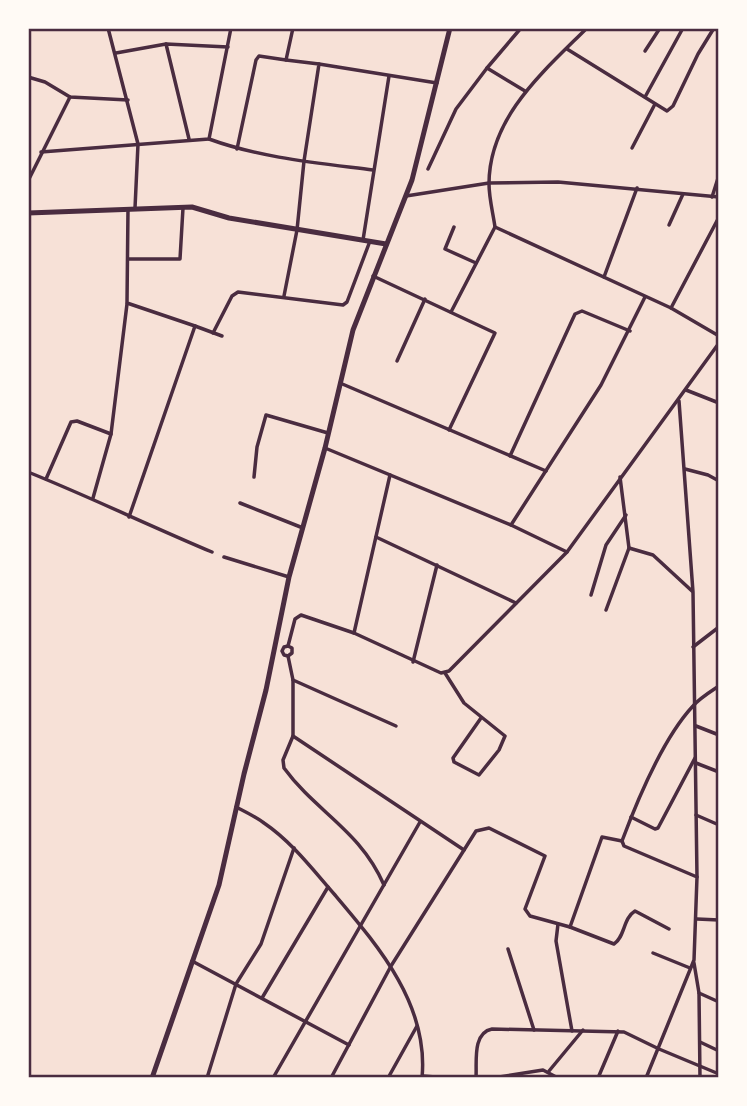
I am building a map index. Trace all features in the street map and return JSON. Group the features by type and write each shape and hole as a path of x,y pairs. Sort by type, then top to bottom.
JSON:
{"main road":[{"path":"152,1078 219,885 275,651 289,577 325,448 353,330 406,195 450,28"},
{"path":"28,213 183,206 229,218 386,244"}],"street":[{"path":"93,498 111,434 127,303 138,144 108,28"},
{"path":"209,139 231,28"},
{"path":"286,60 293,28"},
{"path":"428,169 456,109 486,68 521,28"},
{"path":"452,312 495,227 489,183 498,139 525,91 587,28"},
{"path":"645,51 660,28"},
{"path":"645,97 684,28"},
{"path":"566,48 670,111 714,28"},
{"path":"115,53 166,44 228,47"},
{"path":"166,44 189,139"},
{"path":"237,149 259,56 437,83"},
{"path":"285,296 297,230 304,161 319,64"},
{"path":"486,68 525,91"},
{"path":"363,240 389,76"},
{"path":"28,77 45,82 70,97 128,100"},
{"path":"28,181 70,97"},
{"path":"632,148 655,104"},
{"path":"41,152 209,139 237,149 373,170"},
{"path":"712,197 719,175"},
{"path":"406,195 489,183 558,182 719,197"},
{"path":"604,277 637,188"},
{"path":"669,225 683,194"},
{"path":"128,259 180,259 183,206"},
{"path":"671,308 719,217"},
{"path":"454,227 445,249 477,263"},
{"path":"495,227 671,308 719,336"},
{"path":"213,332 235,293 285,296 343,305 347,302 371,241"},
{"path":"373,276 495,333 449,430"},
{"path":"511,525 601,385 645,297"},
{"path":"397,361 425,299"},
{"path":"127,303 222,335"},
{"path":"510,456 578,311 629,331"},
{"path":"130,517 195,326"},
{"path":"445,673 567,552 719,343"},
{"path":"340,383 546,471"},
{"path":"686,390 719,404"},
{"path":"679,399 693,592 697,877 694,960 699,993 700,1078"},
{"path":"254,477 257,447 266,415 328,433"},
{"path":"46,479 71,422 77,421 111,434"},
{"path":"325,448 511,525 567,552"},
{"path":"685,469 719,481"},
{"path":"28,472 212,552"},
{"path":"354,633 390,474"},
{"path":"606,610 629,548 620,476"},
{"path":"240,503 304,528"},
{"path":"591,596 606,545 626,515"},
{"path":"376,537 516,603"},
{"path":"629,548 653,555 693,592"},
{"path":"224,557 289,577"},
{"path":"413,662 437,564"},
{"path":"282,651 288,646 295,619 301,615 354,633 413,662 445,673 464,703 505,736 499,750 479,775 454,762 453,758 481,718"},
{"path":"693,647 719,627"},
{"path":"288,646 293,650 288,656"},
{"path":"275,651 282,651"},
{"path":"282,651 288,656 293,680 293,736 283,760 284,768 346,828 375,864 384,885"},
{"path":"293,680 396,726"},
{"path":"697,877 624,846 622,841 659,758 695,703 718,688"},
{"path":"696,726 719,735"},
{"path":"293,736 464,850"},
{"path":"631,817 658,828 696,757"},
{"path":"696,764 719,772"},
{"path":"236,807 264,822 294,848 361,926 403,986 417,1026 422,1077 448,1078"},
{"path":"696,815 719,825"},
{"path":"273,1078 420,821"},
{"path":"331,1078 391,966 476,831 489,828 543,854 544,859 525,912 530,916 614,944 635,911 668,929"},
{"path":"569,927 602,838 622,841"},
{"path":"207,1078 236,984 261,944 294,848"},
{"path":"262,998 328,887"},
{"path":"696,919 719,920"},
{"path":"558,924 556,941 572,1031"},
{"path":"508,949 534,1030"},
{"path":"653,953 690,968"},
{"path":"646,1078 694,960"},
{"path":"192,961 349,1045"},
{"path":"699,993 719,1002"},
{"path":"388,1078 417,1026"},
{"path":"476,1078 478,1039 482,1032 492,1029 618,1031 719,1074"},
{"path":"493,1078 549,1071 583,1030"},
{"path":"598,1078 618,1031"},
{"path":"700,1042 719,1051"},
{"path":"549,1071 558,1078"}]}
